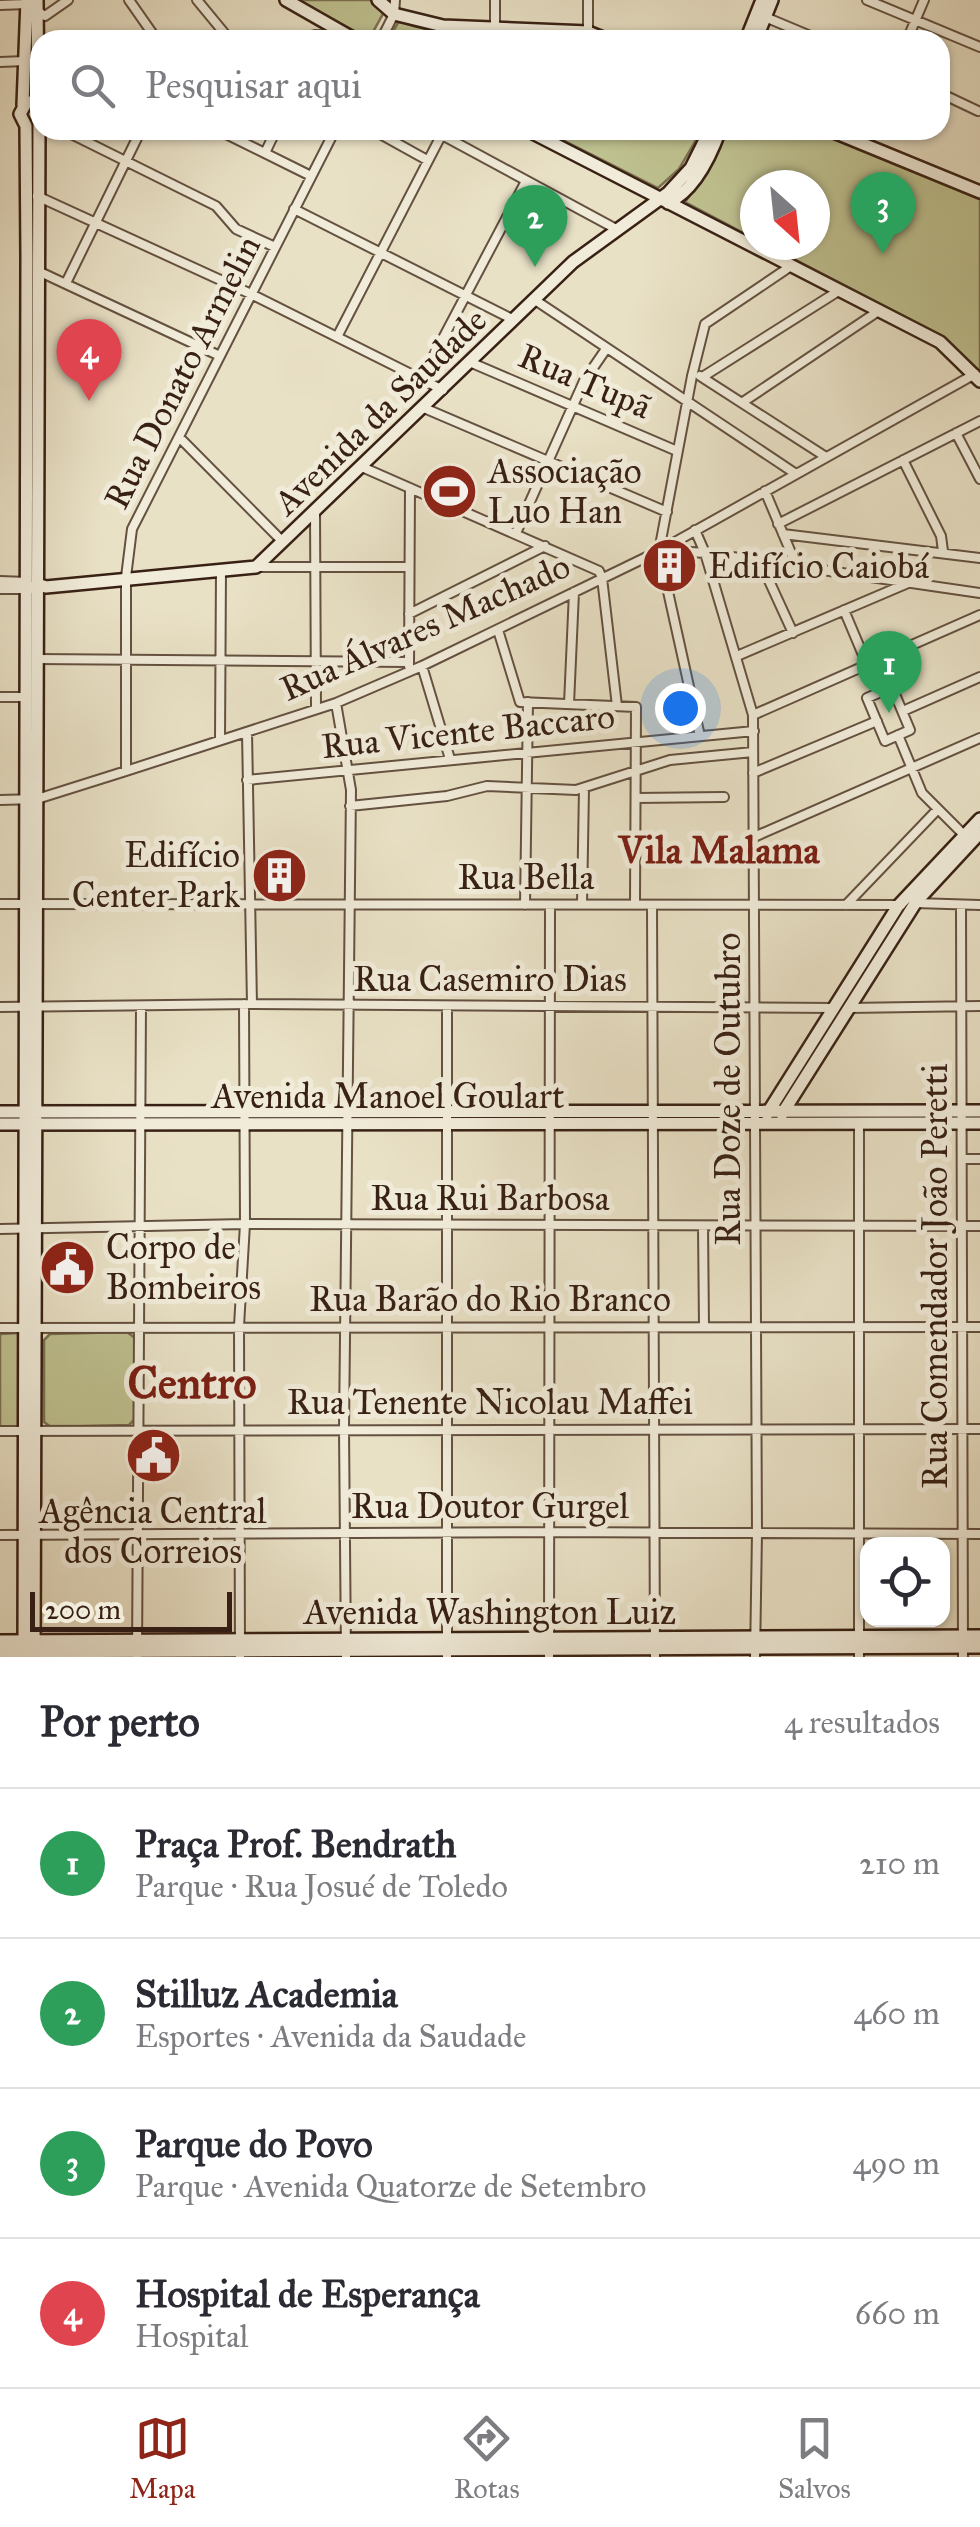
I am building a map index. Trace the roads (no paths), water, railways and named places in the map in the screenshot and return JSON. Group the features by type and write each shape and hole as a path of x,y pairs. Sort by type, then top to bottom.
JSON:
{"main road":[{"path":"286,0 336,30"},
{"path":"378,0 394,14 443,26 550,30"},
{"path":"750,30 762,0"},
{"path":"760,30 772,0"},
{"path":"30,71 20,114 30,119"},
{"path":"23,105 30,101"},
{"path":"30,702 37,659 32,586 27,258 34,140"},
{"path":"29,1650 30,702 35,140"},
{"path":"546,140 940,342 977,377"},
{"name":"Avenida da Saudade","path":"256,567 573,262 665,201 691,168 705,140"},
{"name":"Avenida da Saudade","path":"665,201 677,199 700,172 715,140"},
{"path":"853,140 980,192"},
{"path":"32,586 256,567"},
{"path":"842,1008 916,902 972,837 980,819"},
{"path":"777,1116 898,906 972,837"},
{"name":"Avenida Manoel Goulart","path":"777,1116 859,1122 962,1117 980,1111"},
{"name":"Avenida Manoel Goulart","path":"0,1112 32,1118 777,1116 962,1117 980,1122"},
{"name":"Avenida Manoel Goulart","path":"0,1124 32,1118"},
{"name":"Avenida Washington Luiz","path":"963,1647 980,1636"},
{"name":"Avenida Washington Luiz","path":"0,1641 29,1650"},
{"name":"Avenida Washington Luiz","path":"0,1652 980,1647"}],"street":[{"path":"0,5 32,5 45,16 68,0"},
{"path":"129,0 150,30"},
{"path":"197,0 222,30"},
{"path":"386,30 394,14 395,0"},
{"path":"494,27 495,0"},
{"path":"588,0 588,30"},
{"path":"866,0 938,30"},
{"path":"910,30 924,0"},
{"path":"765,16 797,30"},
{"path":"317,20 319,30"},
{"path":"950,35 980,47"},
{"path":"0,62 30,61"},
{"path":"950,98 978,111"},
{"path":"84,140 216,206 236,229 275,248"},
{"path":"66,283 136,140"},
{"path":"238,140 311,176"},
{"path":"265,153 271,140"},
{"name":"Rua Donato Armelin","path":"126,771 126,577 132,529 330,140"},
{"path":"390,140 427,160"},
{"path":"338,337 438,140"},
{"path":"457,140 618,230"},
{"path":"863,144 865,140"},
{"path":"422,378 526,181"},
{"path":"37,196 251,294 443,390"},
{"path":"294,210 514,320"},
{"path":"27,258 37,270 220,356"},
{"path":"700,736 659,551 686,404 705,324 791,266"},
{"path":"692,376 704,376 840,290"},
{"path":"535,300 796,474"},
{"path":"744,402 880,310"},
{"path":"516,532 584,381 606,348"},
{"name":"Rua Tupã","path":"472,363 677,451"},
{"path":"704,376 826,457"},
{"name":"Rua Álvares Machado","path":"0,800 32,799 126,771 336,702 409,666 422,666 659,551 977,377"},
{"path":"424,408 667,512"},
{"path":"778,524 980,421"},
{"path":"956,434 980,479"},
{"path":"178,437 283,542"},
{"path":"903,460 941,536 942,551"},
{"path":"362,467 591,566 602,578 617,706"},
{"path":"37,659 222,659 409,666 410,488"},
{"path":"765,491 796,567"},
{"path":"315,512 316,709"},
{"name":"Rua Doze de Outubro","path":"695,530 738,656 754,731 758,1533 755,1647"},
{"path":"783,534 980,558"},
{"path":"409,614 546,546"},
{"path":"659,551 706,553 980,594"},
{"path":"760,562 793,633"},
{"path":"256,567 409,567"},
{"path":"220,740 221,569"},
{"path":"0,582 32,586"},
{"path":"738,656 908,583"},
{"path":"0,590 32,586"},
{"path":"568,704 574,592"},
{"path":"844,610 879,693"},
{"path":"753,715 980,614"},
{"path":"498,630 524,702 528,751 525,905"},
{"path":"422,666 450,760"},
{"path":"902,711 980,677"},
{"path":"892,687 902,711 910,730 885,741 867,698 892,687"},
{"path":"0,697 30,702"},
{"path":"336,702 350,806 344,1327 346,1649"},
{"path":"524,702 636,707 635,904"},
{"path":"753,773 877,721"},
{"name":"Rua Vicente Baccaro","path":"247,780 754,731"},
{"path":"240,1649 239,1326 252,904 247,732"},
{"path":"898,736 922,793 972,837"},
{"path":"754,837 980,738"},
{"path":"350,806 447,796 487,786 527,790 584,788 678,759 754,752"},
{"path":"582,904 584,788"},
{"path":"636,798 724,797"},
{"path":"846,905 938,810"},
{"name":"Rua Bella","path":"0,904 980,905"},
{"path":"652,904 655,1648"},
{"path":"549,1649 550,905"},
{"name":"Rua Comendador João Peretti","path":"961,905 963,1647"},
{"path":"136,1650 141,1006"},
{"name":"Rua Casemiro Dias","path":"0,1007 980,1006"},
{"path":"447,1007 448,1648"},
{"path":"859,1122 859,1648"},
{"path":"962,1158 980,1159"},
{"name":"Rua Rui Barbosa","path":"0,1229 245,1224 980,1226"},
{"path":"703,1226 704,1327"},
{"name":"Rua Barão do Rio Branco","path":"0,1328 980,1327"},
{"name":"Rua Tenente Nicolau Maffei","path":"0,1432 980,1429"},
{"name":"Rua Doutor Gurgel","path":"0,1535 980,1534"}],"place":[{"name":"Parque do Povo","path":"883,254"},
{"name":"Stilluz Academia","path":"535,267"},
{"name":"Hospital de Esperança","path":"89,401"},
{"name":"Associação Luo Han","path":"449,491"},
{"name":"Edifício Caiobá","path":"669,566"},
{"name":"Praça Prof. Bendrath","path":"889,713"},
{"name":"Edifício Center Park","path":"279,875"},
{"name":"Corpo de Bombeiros","path":"67,1267"},
{"name":"Agência Central dos Correios","path":"153,1455"}],"district":[{"name":"Vila Malama","path":"719,850"},
{"name":"Centro","path":"192,1382"}]}
